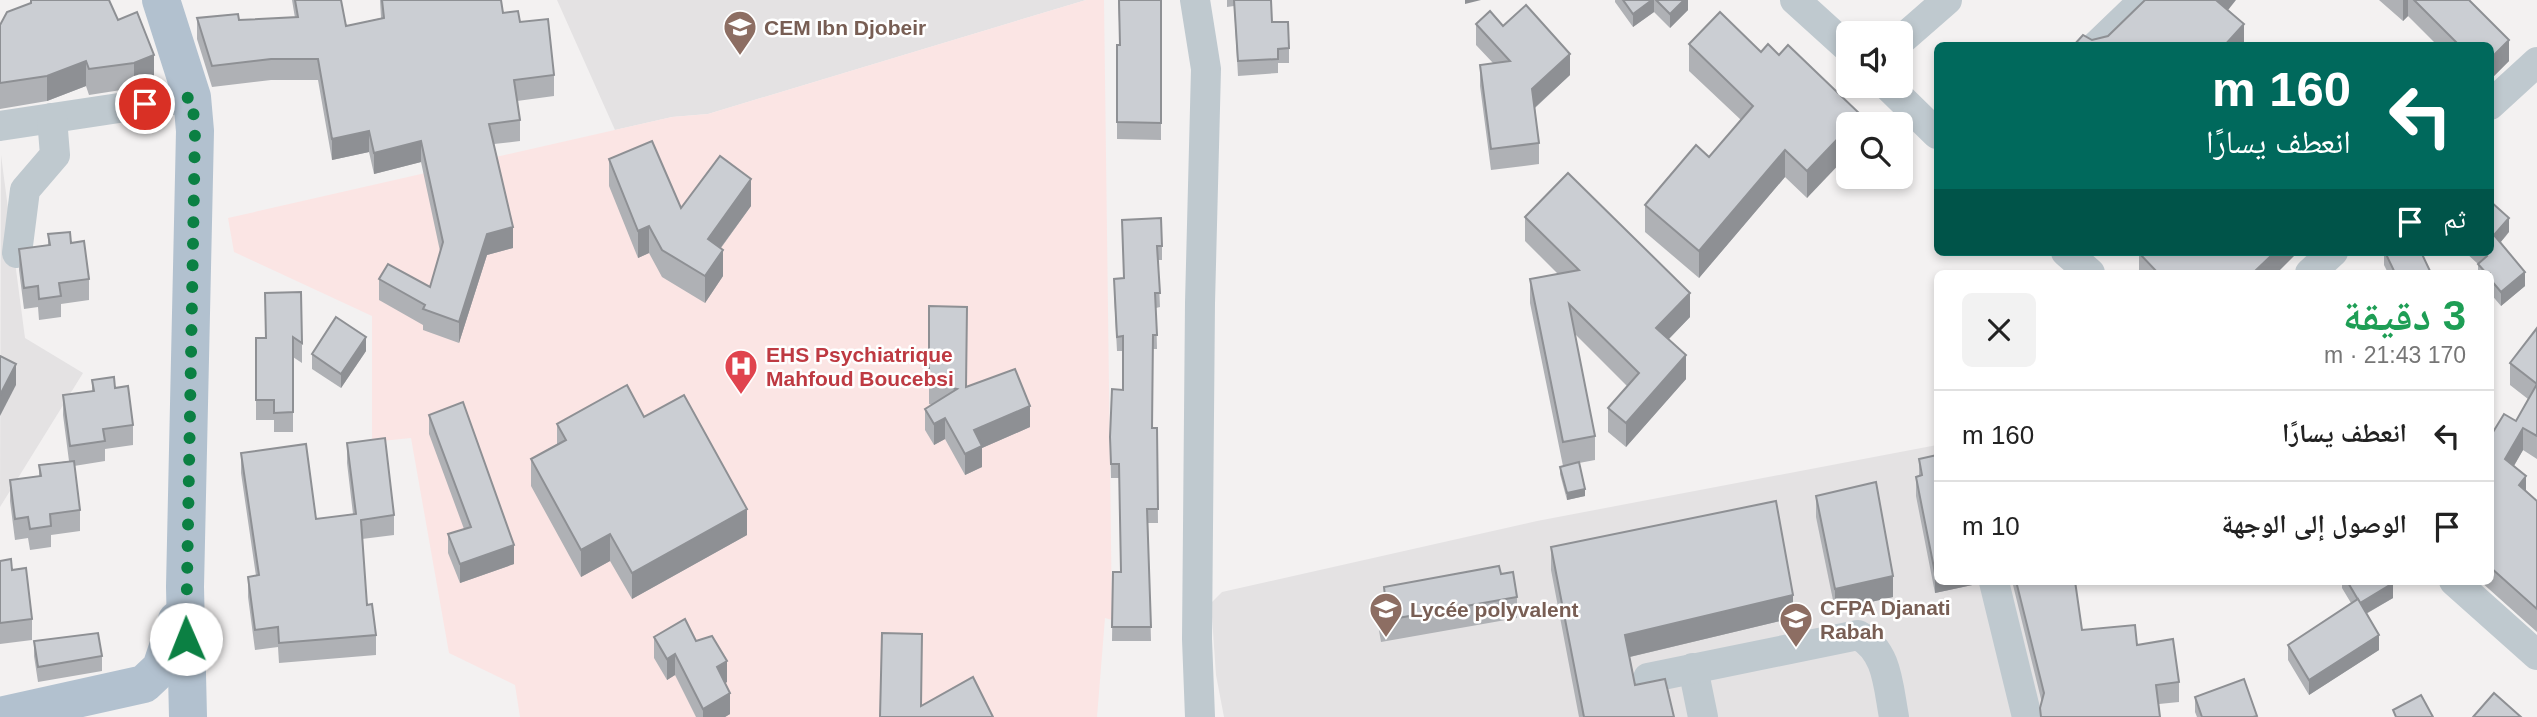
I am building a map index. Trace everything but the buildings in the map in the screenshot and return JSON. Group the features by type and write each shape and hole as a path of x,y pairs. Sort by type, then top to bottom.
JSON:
{"main road":[{"path":"161,0 192,97 195,131 185,587 188,717"},
{"path":"0,716 144,684 161,668 173,637 185,587"},
{"path":"126,690 148,700 168,717"}],"street":[{"path":"1195,0 1206,69 1200,330 1200,717"},
{"path":"1795,0 1836,37"},
{"path":"1913,30 1947,0"},
{"path":"2100,42 2144,0"},
{"path":"2494,101 2537,62"},
{"path":"0,126 192,97"},
{"path":"1900,98 1934,131"},
{"path":"17,253 25,190 55,155 52,118"},
{"path":"2071,256 2087,270"},
{"path":"2313,270 2329,256"},
{"path":"1995,585 2027,717"},
{"path":"2460,585 2533,642"},
{"path":"1648,678 1858,635 1870,641 1882,658 1894,717"},
{"path":"1693,668 1703,717"}],"shaded area":[{"name":"CEM Ibn Djobeir","path":"557,0 1086,0 708,114 672,117 615,130"},
{"name":"EHS Psychiatrique Mahfoud Boucebsi","path":"1086,0 1104,0 1112,620 1105,618 1097,717 520,717 515,685 449,653 411,438 372,442 372,316 234,252 228,218 672,117 708,114"},
{"path":"1,155 25,338 83,373 0,507"},
{"name":"CFPA Djanati Rabah","path":"1934,446 1934,585 2022,585 2045,717 1224,717 1216,675 1211,603 1222,592 1537,521"}],"place":[{"name":"CEM Ibn Djobeir","path":"740,57"},
{"name":"EHS Psychiatrique Mahfoud Boucebsi","path":"741,396"},
{"name":"Lycée polyvalent","path":"1386,639"},
{"name":"CFPA Djanati Rabah","path":"1796,649"}],"route":[{"path":"145,104 192,97 195,131 186,639"}]}
